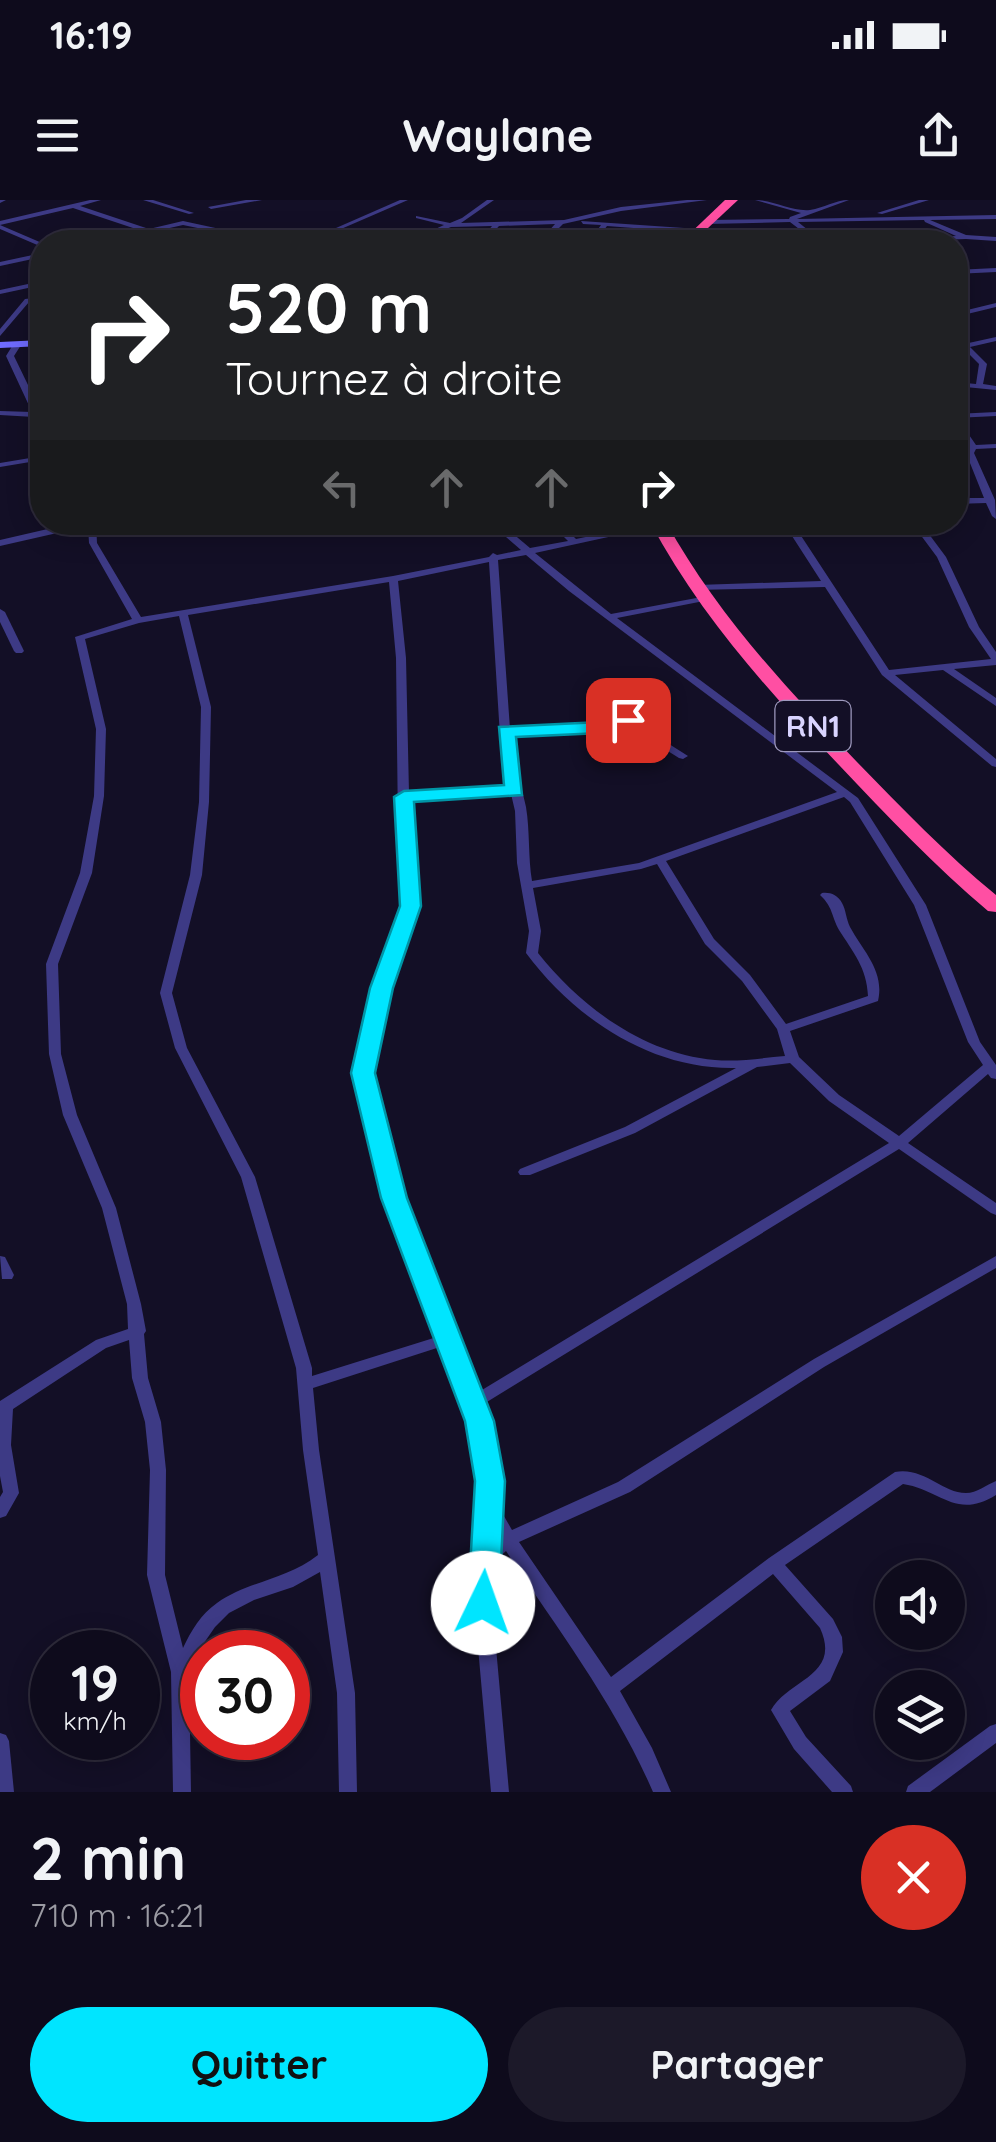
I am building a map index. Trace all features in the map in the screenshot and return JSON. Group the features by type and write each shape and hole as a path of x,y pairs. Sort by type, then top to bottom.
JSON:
{"highway":[{"path":"700,230 732,200"},
{"name":"RN1","path":"665,535 700,593 877,797 931,852 996,906"}],"street":[{"path":"51,200 150,230 184,223 221,230"},
{"path":"0,225 98,200"},
{"path":"146,200 190,213"},
{"path":"212,207 259,200"},
{"path":"376,200 401,202"},
{"path":"437,230 491,200"},
{"path":"556,230 566,221 621,209 704,200"},
{"path":"758,200 804,212"},
{"path":"788,222 831,201 846,200"},
{"path":"859,219 926,200"},
{"path":"335,230 401,202"},
{"path":"474,212 605,224 704,226 996,216"},
{"path":"418,217 451,224 540,220"},
{"path":"958,217 986,238"},
{"path":"922,218 950,230"},
{"path":"492,230 498,222"},
{"path":"788,222 801,230"},
{"path":"601,230 605,224"},
{"path":"0,225 30,239"},
{"path":"968,238 996,239"},
{"path":"0,264 30,258"},
{"path":"968,271 996,270"},
{"path":"0,292 30,286"},
{"path":"0,334 4,323 30,300"},
{"path":"968,313 996,305"},
{"path":"968,345 996,340"},
{"path":"0,345 30,344"},
{"path":"17,345 10,356 30,404"},
{"path":"968,353 983,364 979,386"},
{"path":"968,385 996,388"},
{"path":"0,413 30,418"},
{"path":"968,417 996,414"},
{"path":"968,437 974,446"},
{"path":"974,446 970,453 993,506"},
{"path":"968,447 996,446"},
{"path":"0,464 30,460"},
{"path":"968,503 993,506"},
{"path":"0,542 32,535"},
{"path":"93,535 138,620"},
{"path":"473,1403 902,1141 992,1071 920,905 848,797 508,535"},
{"path":"567,535 573,541"},
{"path":"180,1672 156,1576 158,1470 153,1422 140,1378 138,1330 108,1208 60,1082 52,964 86,872 99,796 101,729 80,637 138,620 393,578 601,535"},
{"path":"795,535 886,672 996,764"},
{"path":"886,672 947,670 996,660 974,627 941,557 925,535"},
{"path":"493,556 506,732 536,931 532,952 577,1002 640,1043 706,1063 793,1059"},
{"path":"393,578 402,658 404,797 411,906 382,988 363,1073 394,1198 473,1403 490,1481 483,1603 500,1792"},
{"path":"610,616 700,593 825,584"},
{"path":"0,612 19,651"},
{"path":"183,612 206,707 204,802 196,874 166,993 181,1048 248,1177 307,1384 311,1450 346,1693 348,1792"},
{"path":"947,670 996,704"},
{"path":"506,732 601,728 628,720 682,756"},
{"path":"404,797 515,790"},
{"path":"528,884 585,878 660,860 848,797 877,797"},
{"path":"660,860 710,941 746,978 782,1030 793,1059 834,1098 902,1141 922,1161 996,1210"},
{"path":"782,1030 874,998 869,959 838,917 836,903 826,896"},
{"path":"525,1172 630,1130 758,1063"},
{"path":"485,1560 507,1540 624,1486 860,1338 996,1261"},
{"path":"0,1511 11,1493 3,1445 5,1406 101,1344 138,1330"},
{"path":"307,1384 448,1340"},
{"path":"612,1687 775,1563 901,1478 921,1482 957,1500 982,1498 996,1487"},
{"path":"490,1507 564,1629 612,1687 647,1751 662,1792"},
{"path":"202,1630 219,1610 297,1580 326,1557"},
{"path":"775,1563 827,1622 833,1654 822,1677 780,1710 786,1724 844,1792"},
{"path":"915,1792 996,1732"},
{"path":"0,1741 6,1792"},
{"path":"181,1760 182,1792"}],"route":[{"path":"483,1603 490,1481 480,1421 394,1198 363,1073 382,988 411,906 413,889 404,797 515,790 508,765 506,732 601,728 628,720"}]}
